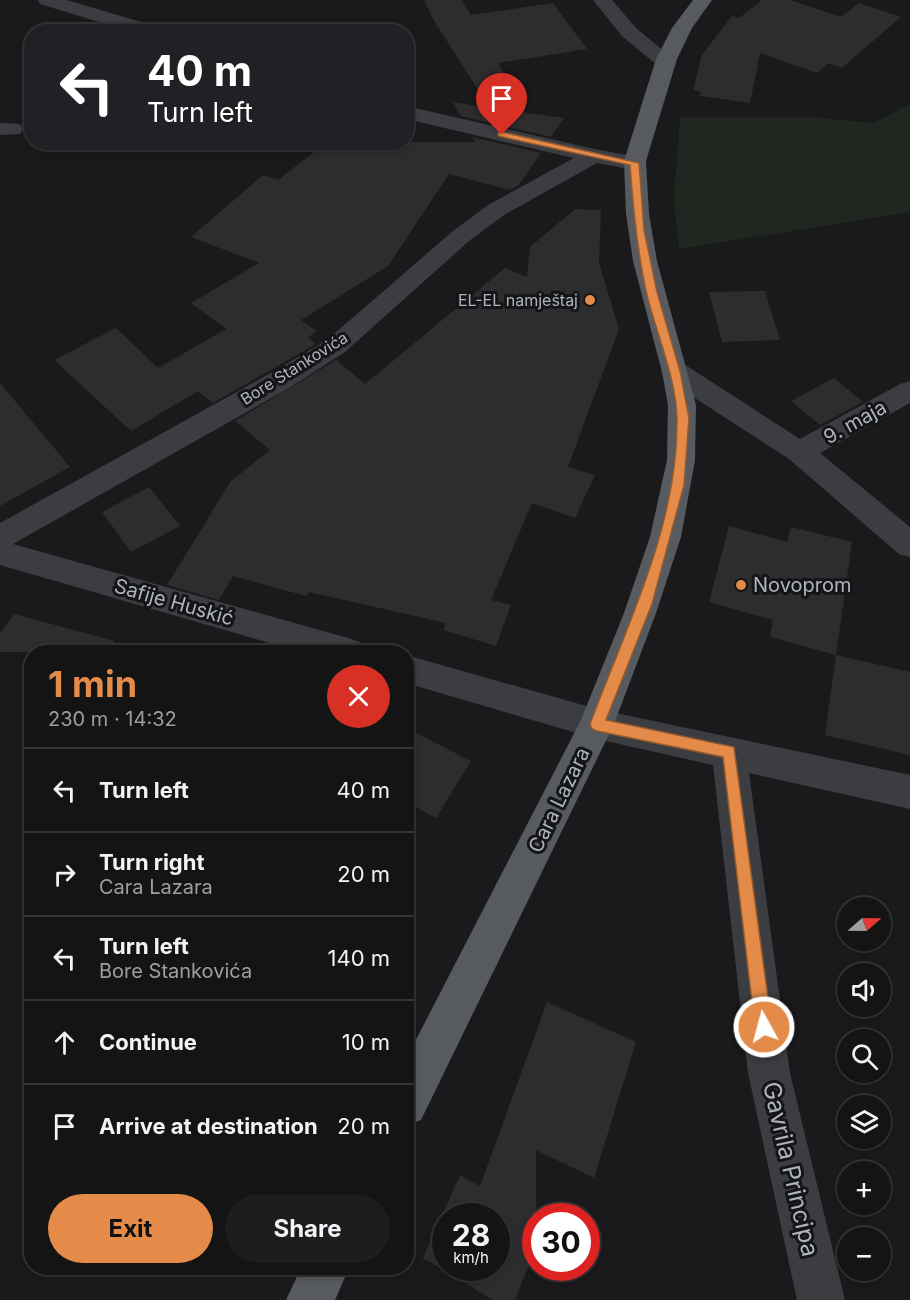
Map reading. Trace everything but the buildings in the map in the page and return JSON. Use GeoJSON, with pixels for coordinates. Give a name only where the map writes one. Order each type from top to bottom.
{"type":"FeatureCollection","features":[{"type":"Feature","properties":{"kind":"main road","name":"Cara Lazara"},"geometry":{"type":"LineString","coordinates":[[414,1089],[597,724],[646,604],[678,485],[683,418],[674,371],[652,292],[639,230],[634,163],[664,61],[688,16],[704,0]]}},
{"type":"Feature","properties":{"kind":"main road"},"geometry":{"type":"LineString","coordinates":[[310,1300],[322,1275]]}},
{"type":"Feature","properties":{"kind":"street"},"geometry":{"type":"LineString","coordinates":[[47,0],[127,24]]}},
{"type":"Feature","properties":{"kind":"street"},"geometry":{"type":"LineString","coordinates":[[602,0],[629,32],[664,61]]}},
{"type":"Feature","properties":{"kind":"street"},"geometry":{"type":"LineString","coordinates":[[414,114],[594,156],[634,163]]}},
{"type":"Feature","properties":{"kind":"street","name":"Bore Stankovića"},"geometry":{"type":"LineString","coordinates":[[0,537],[279,381],[336,346],[461,236],[495,210],[594,156]]}},
{"type":"Feature","properties":{"kind":"street"},"geometry":{"type":"LineString","coordinates":[[674,371],[799,453],[909,544]]}},
{"type":"Feature","properties":{"kind":"street","name":"9. maja"},"geometry":{"type":"LineString","coordinates":[[799,453],[910,391]]}},
{"type":"Feature","properties":{"kind":"street","name":"Safije Huskić"},"geometry":{"type":"LineString","coordinates":[[0,553],[323,645]]}},
{"type":"Feature","properties":{"kind":"street"},"geometry":{"type":"LineString","coordinates":[[414,671],[597,724],[910,792]]}},
{"type":"Feature","properties":{"kind":"street","name":"Gavrila Principa"},"geometry":{"type":"LineString","coordinates":[[729,752],[769,1073],[821,1300]]}},
{"type":"Feature","properties":{"kind":"shaded area"},"geometry":{"type":"Polygon","coordinates":[[[910,104],[910,212],[679,249],[674,199],[680,117],[811,117],[873,123],[910,104]]]}},
{"type":"Feature","properties":{"kind":"place","name":"EL-EL namještaj"},"geometry":{"type":"Point","coordinates":[590,300]}},
{"type":"Feature","properties":{"kind":"place","name":"Novoprom"},"geometry":{"type":"Point","coordinates":[741,585]}},
{"type":"Feature","properties":{"kind":"route"},"geometry":{"type":"LineString","coordinates":[[502,135],[634,163],[639,230],[652,292],[674,371],[683,418],[678,485],[646,604],[597,724],[729,752],[764,1027]]}}]}
